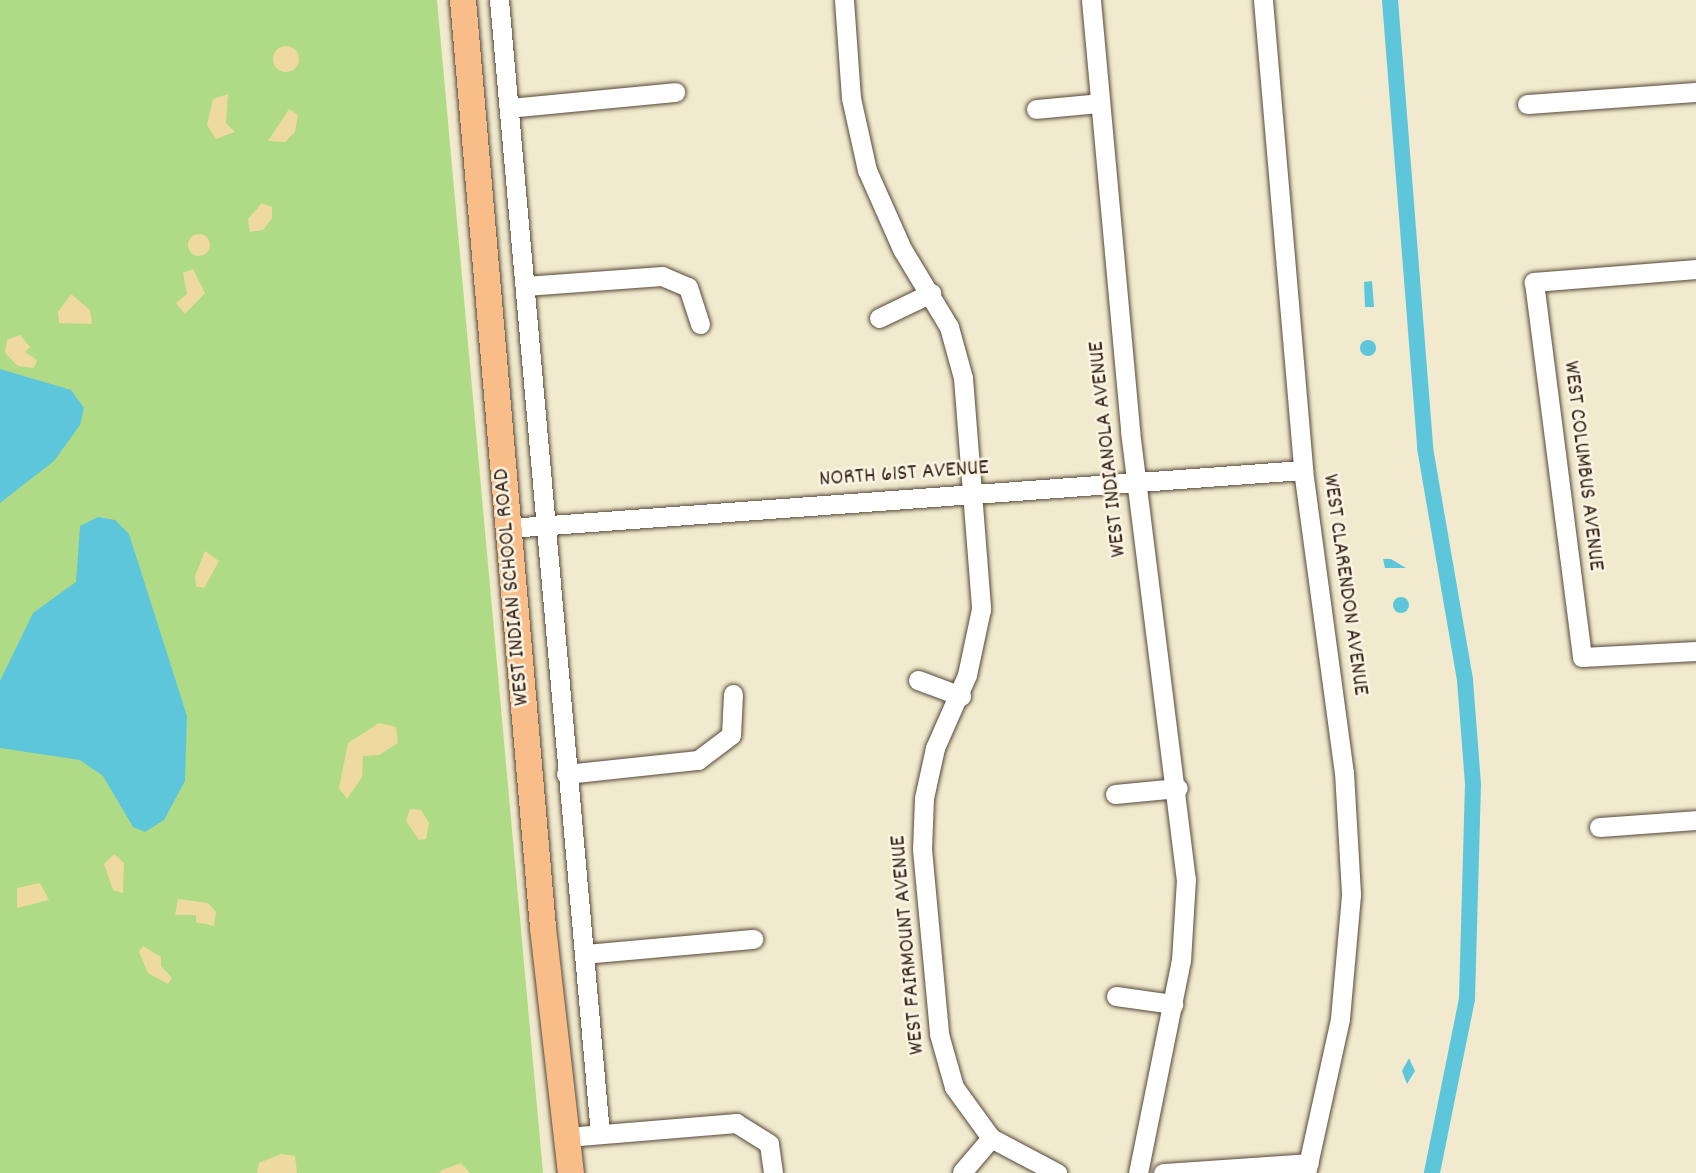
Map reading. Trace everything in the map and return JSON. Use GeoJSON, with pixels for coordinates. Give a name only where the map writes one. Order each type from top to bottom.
{"type":"FeatureCollection","features":[{"type":"Feature","properties":{"kind":"main road","name":"WEST INDIAN SCHOOL ROAD"},"geometry":{"type":"LineString","coordinates":[[463,0],[509,528],[571,1173]]}},
{"type":"Feature","properties":{"kind":"street","name":"WEST INDIAN SCHOOL ROAD"},"geometry":{"type":"LineString","coordinates":[[499,0],[600,1133]]}},
{"type":"Feature","properties":{"kind":"street","name":"WEST FAIRMOUNT AVENUE"},"geometry":{"type":"LineString","coordinates":[[844,0],[856,133],[879,203],[931,293],[963,378],[981,609],[961,696],[928,773],[922,849],[945,1064],[967,1109],[991,1138]]}},
{"type":"Feature","properties":{"kind":"street","name":"WEST INDIANOLA AVENUE"},"geometry":{"type":"LineString","coordinates":[[1091,0],[1136,483],[1178,788],[1185,918],[1173,1004],[1138,1173]]}},
{"type":"Feature","properties":{"kind":"street","name":"WEST CLARENDON AVENUE"},"geometry":{"type":"LineString","coordinates":[[1263,0],[1303,470],[1344,772],[1351,895],[1340,1019],[1308,1168]]}},
{"type":"Feature","properties":{"kind":"street"},"geometry":{"type":"LineString","coordinates":[[509,108],[675,92]]}},
{"type":"Feature","properties":{"kind":"street"},"geometry":{"type":"LineString","coordinates":[[1527,104],[1696,92]]}},
{"type":"Feature","properties":{"kind":"street"},"geometry":{"type":"LineString","coordinates":[[1035,109],[1100,103]]}},
{"type":"Feature","properties":{"kind":"street","name":"WEST COLUMBUS AVENUE"},"geometry":{"type":"LineString","coordinates":[[1696,269],[1534,282],[1581,657],[1696,651]]}},
{"type":"Feature","properties":{"kind":"street"},"geometry":{"type":"LineString","coordinates":[[525,286],[662,276],[688,287],[700,324]]}},
{"type":"Feature","properties":{"kind":"street"},"geometry":{"type":"LineString","coordinates":[[880,318],[931,293]]}},
{"type":"Feature","properties":{"kind":"street","name":"NORTH 61ST AVENUE"},"geometry":{"type":"LineString","coordinates":[[509,528],[1303,470]]}},
{"type":"Feature","properties":{"kind":"street"},"geometry":{"type":"LineString","coordinates":[[918,680],[961,696]]}},
{"type":"Feature","properties":{"kind":"street"},"geometry":{"type":"LineString","coordinates":[[566,774],[698,760],[731,735],[733,694]]}},
{"type":"Feature","properties":{"kind":"street"},"geometry":{"type":"LineString","coordinates":[[1115,794],[1178,788]]}},
{"type":"Feature","properties":{"kind":"street"},"geometry":{"type":"LineString","coordinates":[[1599,827],[1696,820]]}},
{"type":"Feature","properties":{"kind":"street"},"geometry":{"type":"LineString","coordinates":[[584,954],[753,939]]}},
{"type":"Feature","properties":{"kind":"street"},"geometry":{"type":"LineString","coordinates":[[1116,996],[1173,1004]]}},
{"type":"Feature","properties":{"kind":"street"},"geometry":{"type":"LineString","coordinates":[[567,1137],[736,1123],[769,1143],[774,1173]]}},
{"type":"Feature","properties":{"kind":"street"},"geometry":{"type":"LineString","coordinates":[[962,1172],[991,1138],[1057,1173]]}},
{"type":"Feature","properties":{"kind":"street"},"geometry":{"type":"LineString","coordinates":[[1163,1173],[1308,1168]]}},
{"type":"Feature","properties":{"kind":"green space"},"geometry":{"type":"Polygon","coordinates":[[[0,0],[437,0],[543,1173],[0,1173],[0,0]]]}},
{"type":"Feature","properties":{"kind":"sand"},"geometry":{"type":"Polygon","coordinates":[[[286,46],[295,50],[299,59],[295,68],[286,72],[277,68],[273,59],[277,50],[286,46]]]}},
{"type":"Feature","properties":{"kind":"sand"},"geometry":{"type":"Polygon","coordinates":[[[228,94],[226,123],[235,132],[216,139],[207,125],[213,99],[228,94]]]}},
{"type":"Feature","properties":{"kind":"sand"},"geometry":{"type":"Polygon","coordinates":[[[289,109],[298,115],[295,132],[285,142],[268,141],[289,109]]]}},
{"type":"Feature","properties":{"kind":"sand"},"geometry":{"type":"Polygon","coordinates":[[[262,203],[272,207],[272,218],[263,230],[250,232],[248,219],[262,203]]]}},
{"type":"Feature","properties":{"kind":"sand"},"geometry":{"type":"Polygon","coordinates":[[[199,234],[207,237],[210,245],[207,253],[199,256],[191,253],[188,245],[191,237],[199,234]]]}},
{"type":"Feature","properties":{"kind":"sand"},"geometry":{"type":"Polygon","coordinates":[[[193,269],[205,293],[185,314],[176,303],[187,294],[183,273],[193,269]]]}},
{"type":"Feature","properties":{"kind":"sand"},"geometry":{"type":"Polygon","coordinates":[[[71,294],[90,310],[92,324],[59,323],[58,312],[71,294]]]}},
{"type":"Feature","properties":{"kind":"sand"},"geometry":{"type":"Polygon","coordinates":[[[20,335],[30,347],[25,352],[37,360],[34,368],[18,366],[5,353],[7,340],[20,335]]]}},
{"type":"Feature","properties":{"kind":"sand"},"geometry":{"type":"Polygon","coordinates":[[[205,551],[219,561],[204,588],[196,586],[195,576],[205,551]]]}},
{"type":"Feature","properties":{"kind":"sand"},"geometry":{"type":"Polygon","coordinates":[[[379,723],[396,727],[398,743],[379,755],[363,756],[362,777],[347,799],[339,788],[348,743],[379,723]]]}},
{"type":"Feature","properties":{"kind":"sand"},"geometry":{"type":"Polygon","coordinates":[[[410,809],[421,810],[429,823],[426,839],[419,840],[406,821],[410,809]]]}},
{"type":"Feature","properties":{"kind":"sand"},"geometry":{"type":"Polygon","coordinates":[[[114,854],[124,863],[123,893],[113,890],[104,864],[114,854]]]}},
{"type":"Feature","properties":{"kind":"sand"},"geometry":{"type":"Polygon","coordinates":[[[40,883],[49,900],[17,908],[17,888],[40,883]]]}},
{"type":"Feature","properties":{"kind":"sand"},"geometry":{"type":"Polygon","coordinates":[[[178,899],[208,903],[216,912],[214,926],[196,922],[196,915],[175,915],[178,899]]]}},
{"type":"Feature","properties":{"kind":"sand"},"geometry":{"type":"Polygon","coordinates":[[[143,946],[161,957],[161,966],[172,978],[168,984],[148,973],[139,952],[143,946]]]}},
{"type":"Feature","properties":{"kind":"sand"},"geometry":{"type":"Polygon","coordinates":[[[281,1154],[295,1156],[297,1173],[257,1173],[259,1163],[281,1154]]]}},
{"type":"Feature","properties":{"kind":"sand"},"geometry":{"type":"Polygon","coordinates":[[[461,1163],[470,1173],[439,1173],[442,1170],[461,1163]]]}},
{"type":"Feature","properties":{"kind":"water"},"geometry":{"type":"Polygon","coordinates":[[[1372,281],[1374,307],[1365,307],[1364,282],[1372,281]]]}},
{"type":"Feature","properties":{"kind":"water"},"geometry":{"type":"Polygon","coordinates":[[[1365,340],[1371,340],[1376,348],[1374,354],[1365,356],[1360,351],[1360,345],[1365,340]]]}},
{"type":"Feature","properties":{"kind":"water"},"geometry":{"type":"Polygon","coordinates":[[[0,369],[71,390],[84,408],[80,425],[54,461],[0,503],[0,369]]]}},
{"type":"Feature","properties":{"kind":"water"},"geometry":{"type":"Polygon","coordinates":[[[98,517],[115,520],[129,534],[187,716],[185,781],[164,820],[145,832],[133,827],[103,776],[80,760],[0,748],[0,681],[33,613],[76,582],[80,526],[98,517]]]}},
{"type":"Feature","properties":{"kind":"water"},"geometry":{"type":"Polygon","coordinates":[[[1383,559],[1391,559],[1406,568],[1385,568],[1383,559]]]}},
{"type":"Feature","properties":{"kind":"water"},"geometry":{"type":"Polygon","coordinates":[[[1398,597],[1404,597],[1409,605],[1407,611],[1398,613],[1393,608],[1393,602],[1398,597]]]}},
{"type":"Feature","properties":{"kind":"water"},"geometry":{"type":"Polygon","coordinates":[[[1409,1058],[1415,1071],[1407,1084],[1402,1071],[1409,1058]]]}},
{"type":"Feature","properties":{"kind":"waterway"},"geometry":{"type":"LineString","coordinates":[[1390,0],[1425,448],[1465,680],[1473,784],[1467,999],[1432,1173]]}}]}
